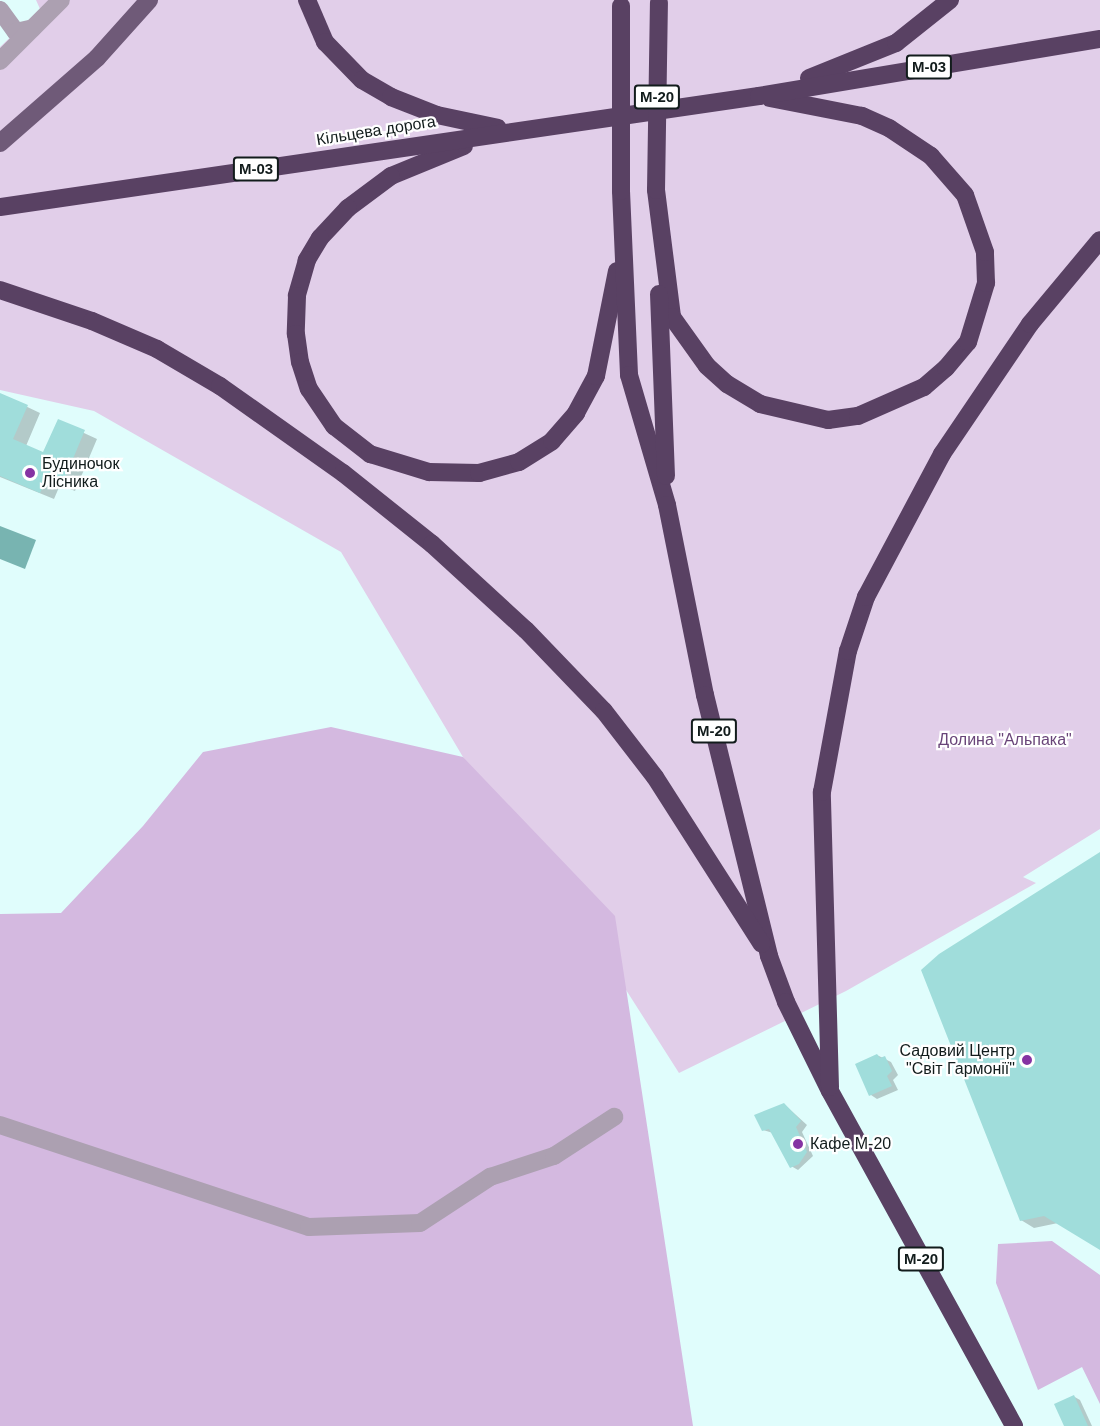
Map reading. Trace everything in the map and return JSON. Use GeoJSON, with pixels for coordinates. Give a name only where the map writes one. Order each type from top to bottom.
{"type":"FeatureCollection","features":[{"type":"Feature","properties":{"kind":"highway"},"geometry":{"type":"LineString","coordinates":[[307,0],[325,42],[362,80],[391,97],[437,115],[512,130]]}},
{"type":"Feature","properties":{"kind":"highway"},"geometry":{"type":"LineString","coordinates":[[759,96],[843,67],[896,43],[950,0]]}},
{"type":"Feature","properties":{"kind":"highway","name":"М-20"},"geometry":{"type":"LineString","coordinates":[[659,1],[656,190],[667,505]]}},
{"type":"Feature","properties":{"kind":"highway","name":"М-20"},"geometry":{"type":"LineString","coordinates":[[621,2],[621,251],[629,375],[667,505],[705,694],[769,956],[786,1002],[830,1091],[1014,1426]]}},
{"type":"Feature","properties":{"kind":"highway","name":"М-03"},"geometry":{"type":"LineString","coordinates":[[759,96],[1100,39]]}},
{"type":"Feature","properties":{"kind":"highway"},"geometry":{"type":"LineString","coordinates":[[656,190],[672,317],[707,366],[760,404],[828,420],[858,416],[924,387],[946,368],[968,342],[986,283],[985,252],[964,195],[932,156],[889,128],[862,116],[759,96]]}},
{"type":"Feature","properties":{"kind":"highway","name":"Кільцева дорога"},"geometry":{"type":"LineString","coordinates":[[0,207],[512,130],[759,96]]}},
{"type":"Feature","properties":{"kind":"highway"},"geometry":{"type":"LineString","coordinates":[[512,130],[433,157],[391,176],[348,208],[320,238],[307,260],[297,296],[296,334],[309,389],[334,426],[370,454],[429,472],[479,473],[519,462],[552,441],[576,413],[596,376],[621,251]]}},
{"type":"Feature","properties":{"kind":"highway"},"geometry":{"type":"LineString","coordinates":[[830,1091],[822,792],[848,651],[866,597],[942,454],[1030,324],[1100,240]]}},
{"type":"Feature","properties":{"kind":"highway"},"geometry":{"type":"LineString","coordinates":[[0,290],[92,321],[184,365],[343,473],[432,543],[526,630],[604,711],[655,777],[769,956]]}},
{"type":"Feature","properties":{"kind":"main road"},"geometry":{"type":"LineString","coordinates":[[0,143],[98,58],[149,0]]}},
{"type":"Feature","properties":{"kind":"lane"},"geometry":{"type":"LineString","coordinates":[[0,62],[61,0]]}},
{"type":"Feature","properties":{"kind":"lane"},"geometry":{"type":"LineString","coordinates":[[0,10],[16,32],[33,28]]}},
{"type":"Feature","properties":{"kind":"lane"},"geometry":{"type":"LineString","coordinates":[[0,1125],[309,1227],[420,1223],[490,1177],[554,1156],[614,1117]]}},
{"type":"Feature","properties":{"kind":"green space","name":"Долина \"Альпака\""},"geometry":{"type":"Polygon","coordinates":[[[36,0],[1100,0],[1100,829],[1023,877],[1036,883],[846,991],[679,1073],[577,913],[463,757],[341,552],[94,411],[0,390],[0,47],[40,9],[36,0]]]}},
{"type":"Feature","properties":{"kind":"shaded area"},"geometry":{"type":"Polygon","coordinates":[[[331,727],[463,757],[615,916],[693,1426],[0,1426],[0,914],[61,913],[143,826],[203,752],[331,727]]]}},
{"type":"Feature","properties":{"kind":"shaded area"},"geometry":{"type":"Polygon","coordinates":[[[1052,1241],[1100,1275],[1100,1404],[1082,1367],[1038,1390],[996,1283],[998,1244],[1052,1241]]]}},
{"type":"Feature","properties":{"kind":"water"},"geometry":{"type":"Polygon","coordinates":[[[0,526],[36,540],[25,569],[0,559],[0,526]]]}},
{"type":"Feature","properties":{"kind":"building"},"geometry":{"type":"Polygon","coordinates":[[[0,393],[28,405],[13,439],[43,452],[58,419],[85,430],[62,485],[47,479],[40,493],[0,476],[0,393]]]}},
{"type":"Feature","properties":{"kind":"building","name":"Садовий Центр \"Світ Гармонії\""},"geometry":{"type":"Polygon","coordinates":[[[1100,852],[1100,1250],[1044,1216],[1020,1221],[921,970],[939,954],[1100,852]]]}},
{"type":"Feature","properties":{"kind":"building"},"geometry":{"type":"Polygon","coordinates":[[[877,1054],[880,1058],[885,1056],[892,1071],[887,1076],[892,1086],[869,1096],[855,1064],[877,1054]]]}},
{"type":"Feature","properties":{"kind":"building"},"geometry":{"type":"Polygon","coordinates":[[[784,1103],[801,1121],[796,1127],[807,1152],[799,1164],[790,1168],[769,1129],[762,1131],[754,1115],[784,1103]]]}},
{"type":"Feature","properties":{"kind":"building"},"geometry":{"type":"Polygon","coordinates":[[[1074,1395],[1088,1426],[1064,1426],[1054,1404],[1074,1395]]]}},
{"type":"Feature","properties":{"kind":"place","name":"Будиночок Лісника"},"geometry":{"type":"Point","coordinates":[30,473]}},
{"type":"Feature","properties":{"kind":"place","name":"Садовий Центр \"Світ Гармонії\""},"geometry":{"type":"Point","coordinates":[1027,1060]}},
{"type":"Feature","properties":{"kind":"place","name":"Кафе М-20"},"geometry":{"type":"Point","coordinates":[798,1144]}}]}
